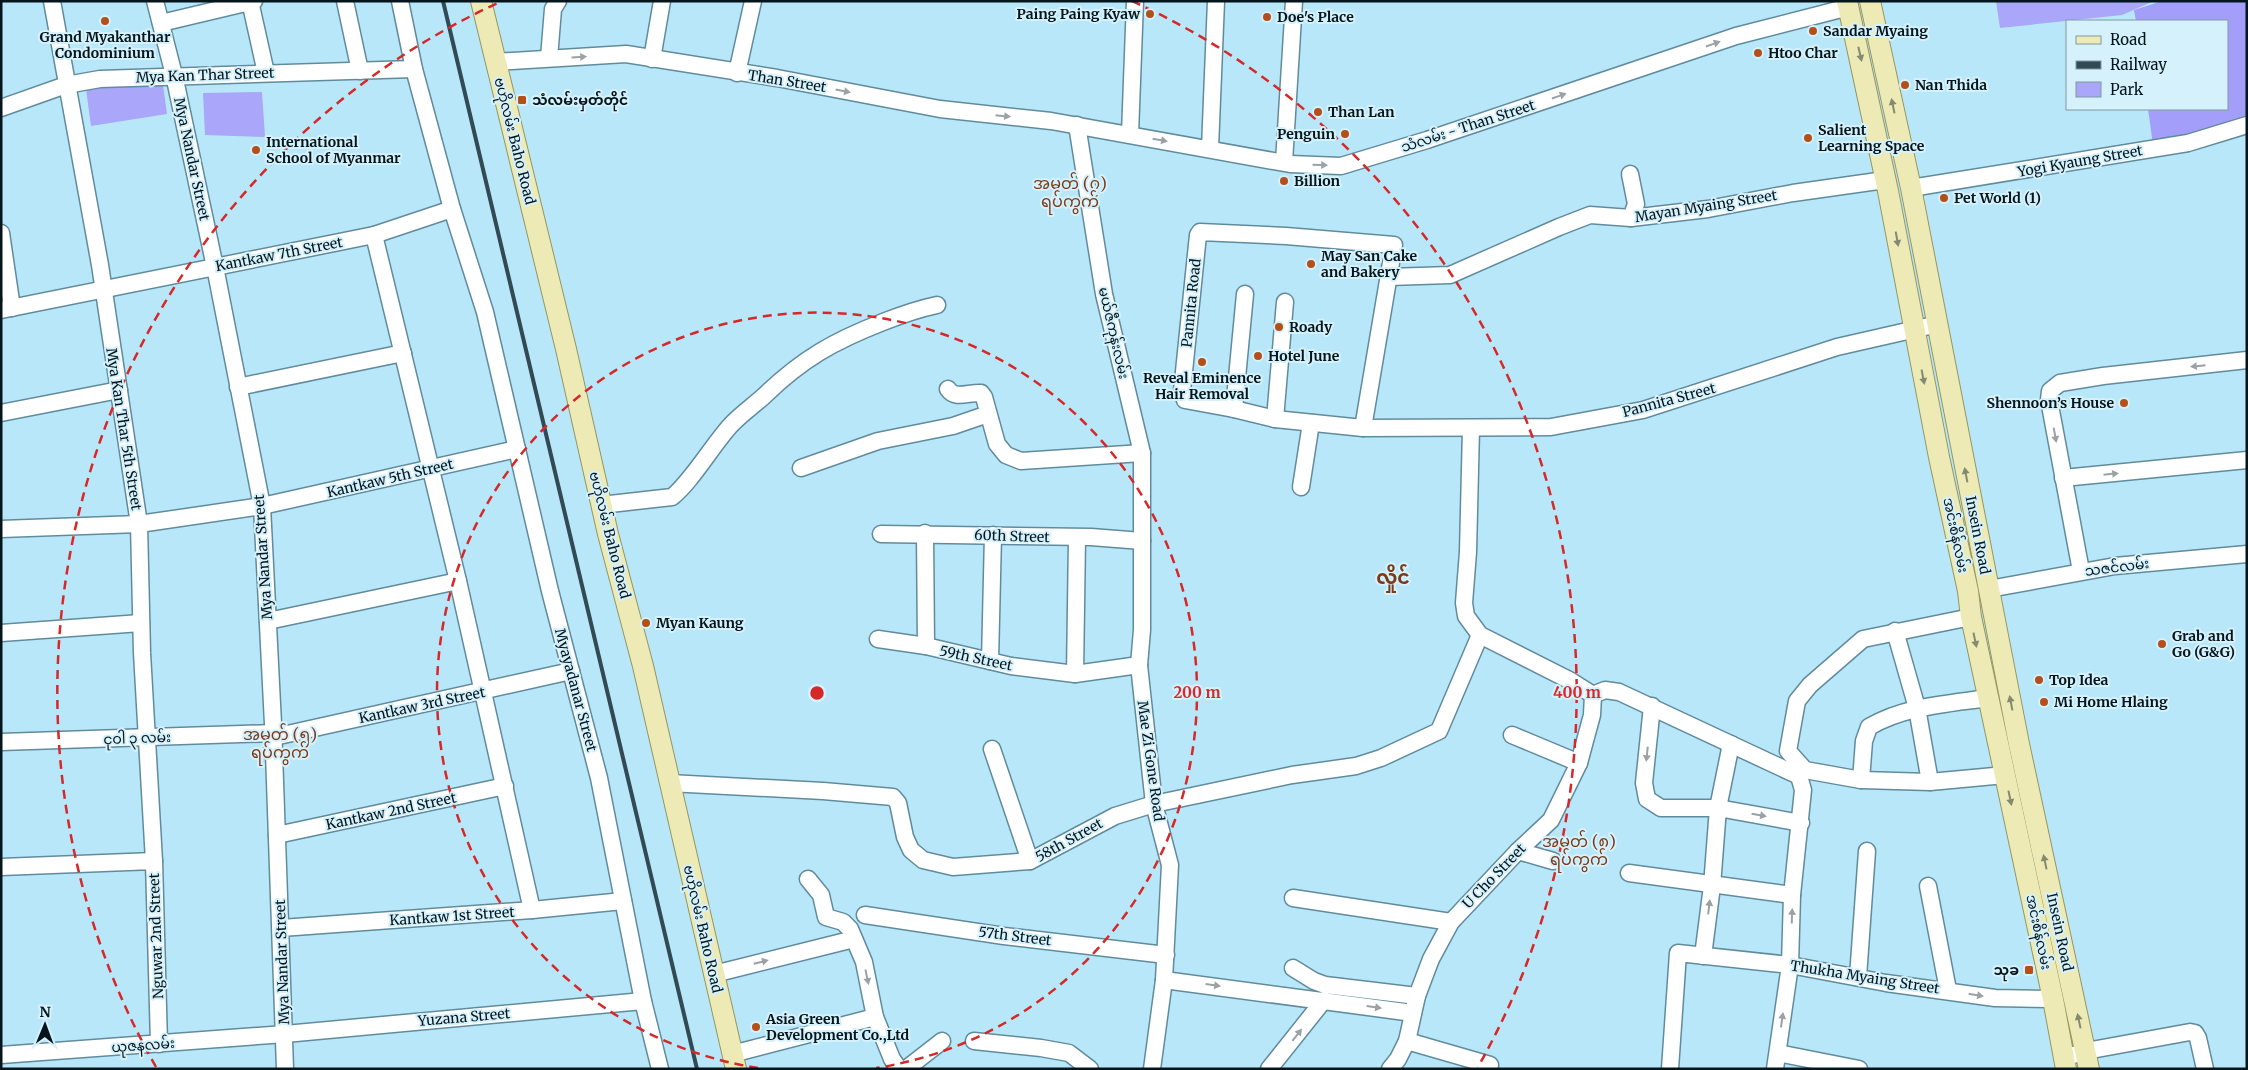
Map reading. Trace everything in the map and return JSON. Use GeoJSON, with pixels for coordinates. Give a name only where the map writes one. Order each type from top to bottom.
{"type":"FeatureCollection","features":[{"type":"Feature","properties":{"kind":"main road","name":"ဗဟိုလမ်း Baho Road"},"geometry":{"type":"LineString","coordinates":[[481,1],[566,349],[601,505],[643,666],[734,1061]]}},
{"type":"Feature","properties":{"kind":"main road"},"geometry":{"type":"LineString","coordinates":[[1849,8],[1872,6]]}},
{"type":"Feature","properties":{"kind":"main road","name":"Insein Road"},"geometry":{"type":"LineString","coordinates":[[1872,6],[1911,188],[2019,744],[2088,1060]]}},
{"type":"Feature","properties":{"kind":"main road","name":"အင်းစိန်လမ်း"},"geometry":{"type":"LineString","coordinates":[[1849,8],[1939,457],[1968,591],[1970,616],[2054,999],[2065,1063]]}},
{"type":"Feature","properties":{"kind":"main road"},"geometry":{"type":"LineString","coordinates":[[1886,186],[1911,188]]}},
{"type":"Feature","properties":{"kind":"main road"},"geometry":{"type":"LineString","coordinates":[[1939,457],[1962,453]]}},
{"type":"Feature","properties":{"kind":"main road"},"geometry":{"type":"LineString","coordinates":[[1968,591],[1989,589]]}},
{"type":"Feature","properties":{"kind":"street","name":"Mya Kan Thar 5th Street"},"geometry":{"type":"LineString","coordinates":[[52,1],[103,289],[139,524],[141,623],[154,861]]}},
{"type":"Feature","properties":{"kind":"street","name":"Mya Nandar Street"},"geometry":{"type":"LineString","coordinates":[[155,1],[174,75],[215,267],[262,506],[274,735],[285,1069]]}},
{"type":"Feature","properties":{"kind":"street"},"geometry":{"type":"LineString","coordinates":[[345,1],[360,70]]}},
{"type":"Feature","properties":{"kind":"street","name":"Myayadanar Street"},"geometry":{"type":"LineString","coordinates":[[400,1],[414,69],[452,209],[485,312],[571,671],[599,778],[643,1000],[660,1069]]}},
{"type":"Feature","properties":{"kind":"street"},"geometry":{"type":"LineString","coordinates":[[549,58],[553,9],[558,1]]}},
{"type":"Feature","properties":{"kind":"street"},"geometry":{"type":"LineString","coordinates":[[652,59],[662,1]]}},
{"type":"Feature","properties":{"kind":"street"},"geometry":{"type":"LineString","coordinates":[[737,73],[753,1]]}},
{"type":"Feature","properties":{"kind":"street"},"geometry":{"type":"LineString","coordinates":[[1130,134],[1135,1]]}},
{"type":"Feature","properties":{"kind":"street"},"geometry":{"type":"LineString","coordinates":[[1210,148],[1216,1]]}},
{"type":"Feature","properties":{"kind":"street"},"geometry":{"type":"LineString","coordinates":[[1284,162],[1294,1]]}},
{"type":"Feature","properties":{"kind":"street"},"geometry":{"type":"LineString","coordinates":[[161,23],[251,2],[266,73]]}},
{"type":"Feature","properties":{"kind":"street","name":"သံလမ်း - Than Street"},"geometry":{"type":"LineString","coordinates":[[1077,125],[1284,162],[1341,166],[1427,140],[1736,36],[1849,8]]}},
{"type":"Feature","properties":{"kind":"street","name":"Than Street"},"geometry":{"type":"LineString","coordinates":[[495,62],[626,54],[777,78],[940,109],[1077,125]]}},
{"type":"Feature","properties":{"kind":"street","name":"Mya Kan Thar Street"},"geometry":{"type":"LineString","coordinates":[[1,108],[66,85],[100,79],[174,75],[414,69]]}},
{"type":"Feature","properties":{"kind":"street","name":"Yogi Kyaung Street"},"geometry":{"type":"LineString","coordinates":[[1911,188],[2188,143],[2247,124]]}},
{"type":"Feature","properties":{"kind":"street","name":"မယ်ဇီကုန်းလမ်း"},"geometry":{"type":"LineString","coordinates":[[1077,125],[1104,294],[1142,454],[1142,541]]}},
{"type":"Feature","properties":{"kind":"street"},"geometry":{"type":"LineString","coordinates":[[1630,174],[1636,204],[1631,218]]}},
{"type":"Feature","properties":{"kind":"street","name":"Mayan Myaing Street"},"geometry":{"type":"LineString","coordinates":[[1389,277],[1450,274],[1590,215],[1631,218],[1708,209],[1793,193],[1886,186]]}},
{"type":"Feature","properties":{"kind":"street","name":"Kantkaw 7th Street"},"geometry":{"type":"LineString","coordinates":[[7,309],[374,235],[452,209]]}},
{"type":"Feature","properties":{"kind":"street","name":"Pannita Road"},"geometry":{"type":"LineString","coordinates":[[1234,409],[1185,400],[1182,396],[1198,235],[1200,232],[1392,244],[1394,248],[1389,277]]}},
{"type":"Feature","properties":{"kind":"street"},"geometry":{"type":"LineString","coordinates":[[1,233],[7,309]]}},
{"type":"Feature","properties":{"kind":"street"},"geometry":{"type":"LineString","coordinates":[[374,235],[506,786],[532,910]]}},
{"type":"Feature","properties":{"kind":"street"},"geometry":{"type":"LineString","coordinates":[[1363,428],[1389,277]]}},
{"type":"Feature","properties":{"kind":"street"},"geometry":{"type":"LineString","coordinates":[[1234,409],[1245,294]]}},
{"type":"Feature","properties":{"kind":"street"},"geometry":{"type":"LineString","coordinates":[[1275,419],[1285,302]]}},
{"type":"Feature","properties":{"kind":"street"},"geometry":{"type":"LineString","coordinates":[[601,505],[672,497],[680,491],[710,449],[732,424],[793,368],[822,349],[852,334],[916,309],[937,305]]}},
{"type":"Feature","properties":{"kind":"street","name":"Pannita Street"},"geometry":{"type":"LineString","coordinates":[[1234,409],[1275,419],[1363,428],[1551,427],[1644,410],[1837,347],[1938,324]]}},
{"type":"Feature","properties":{"kind":"street"},"geometry":{"type":"LineString","coordinates":[[238,387],[403,353]]}},
{"type":"Feature","properties":{"kind":"street"},"geometry":{"type":"LineString","coordinates":[[2081,571],[2049,400],[2050,391],[2060,383],[2103,376],[2247,360]]}},
{"type":"Feature","properties":{"kind":"street"},"geometry":{"type":"LineString","coordinates":[[948,389],[957,396],[981,393],[997,444],[1006,455],[1021,461],[1142,454]]}},
{"type":"Feature","properties":{"kind":"street"},"geometry":{"type":"LineString","coordinates":[[1,413],[119,390]]}},
{"type":"Feature","properties":{"kind":"street"},"geometry":{"type":"LineString","coordinates":[[801,468],[878,441],[953,426],[988,414]]}},
{"type":"Feature","properties":{"kind":"street"},"geometry":{"type":"LineString","coordinates":[[1302,487],[1312,423]]}},
{"type":"Feature","properties":{"kind":"street"},"geometry":{"type":"LineString","coordinates":[[1472,428],[1468,552],[1464,603],[1466,616],[1480,635],[1571,681],[1593,695],[1604,690],[1619,692],[1799,776],[1803,790],[1792,895],[1790,965],[1777,1061],[1859,1069]]}},
{"type":"Feature","properties":{"kind":"street","name":"Kantkaw 5th Street"},"geometry":{"type":"LineString","coordinates":[[1,529],[139,524],[262,506],[517,449]]}},
{"type":"Feature","properties":{"kind":"street"},"geometry":{"type":"LineString","coordinates":[[2063,478],[2247,460]]}},
{"type":"Feature","properties":{"kind":"street"},"geometry":{"type":"LineString","coordinates":[[924,533],[926,646]]}},
{"type":"Feature","properties":{"kind":"street","name":"60th Street"},"geometry":{"type":"LineString","coordinates":[[881,534],[924,533],[1142,541]]}},
{"type":"Feature","properties":{"kind":"street"},"geometry":{"type":"LineString","coordinates":[[990,661],[993,535]]}},
{"type":"Feature","properties":{"kind":"street"},"geometry":{"type":"LineString","coordinates":[[1075,674],[1077,538]]}},
{"type":"Feature","properties":{"kind":"street","name":"Mae Zi Gone Road"},"geometry":{"type":"LineString","coordinates":[[1142,541],[1142,630],[1139,665],[1154,804],[1170,865],[1164,980],[1152,1069]]}},
{"type":"Feature","properties":{"kind":"street","name":"သဇင်လမ်း"},"geometry":{"type":"LineString","coordinates":[[1989,589],[2081,571],[2141,563],[2247,554]]}},
{"type":"Feature","properties":{"kind":"street"},"geometry":{"type":"LineString","coordinates":[[268,621],[458,581]]}},
{"type":"Feature","properties":{"kind":"street"},"geometry":{"type":"LineString","coordinates":[[1970,616],[1863,639],[1810,685],[1797,701],[1788,751],[1805,770],[1861,780],[1930,782],[2005,775]]}},
{"type":"Feature","properties":{"kind":"street"},"geometry":{"type":"LineString","coordinates":[[1,633],[141,623]]}},
{"type":"Feature","properties":{"kind":"street"},"geometry":{"type":"LineString","coordinates":[[1895,631],[1918,708],[1930,782]]}},
{"type":"Feature","properties":{"kind":"street","name":"58th Street"},"geometry":{"type":"LineString","coordinates":[[670,783],[823,790],[893,797],[898,803],[908,844],[911,850],[924,860],[953,867],[1030,862],[1100,822],[1154,804],[1292,775],[1356,766],[1381,758],[1440,731],[1480,635]]}},
{"type":"Feature","properties":{"kind":"street","name":"59th Street"},"geometry":{"type":"LineString","coordinates":[[878,639],[926,646],[1011,666],[1075,674],[1139,665]]}},
{"type":"Feature","properties":{"kind":"street","name":"Kantkaw 3rd Street"},"geometry":{"type":"LineString","coordinates":[[274,735],[482,692],[571,671]]}},
{"type":"Feature","properties":{"kind":"street","name":"U Cho Street"},"geometry":{"type":"LineString","coordinates":[[1390,1069],[1407,1042],[1417,996],[1431,959],[1451,922],[1518,851],[1551,820],[1578,763],[1592,715],[1593,695]]}},
{"type":"Feature","properties":{"kind":"street"},"geometry":{"type":"LineString","coordinates":[[1861,780],[1864,741],[1869,727],[1882,720],[1918,708],[1988,698]]}},
{"type":"Feature","properties":{"kind":"street"},"geometry":{"type":"LineString","coordinates":[[1652,706],[1644,783],[1647,799],[1661,808],[1718,808],[1801,822]]}},
{"type":"Feature","properties":{"kind":"street","name":"ငုဝါ ၃ လမ်း"},"geometry":{"type":"LineString","coordinates":[[1,742],[274,735]]}},
{"type":"Feature","properties":{"kind":"street"},"geometry":{"type":"LineString","coordinates":[[1512,735],[1578,763]]}},
{"type":"Feature","properties":{"kind":"street"},"geometry":{"type":"LineString","coordinates":[[1703,956],[1712,886],[1718,808],[1731,744]]}},
{"type":"Feature","properties":{"kind":"street"},"geometry":{"type":"LineString","coordinates":[[992,749],[1030,862]]}},
{"type":"Feature","properties":{"kind":"street","name":"Kantkaw 2nd Street"},"geometry":{"type":"LineString","coordinates":[[278,836],[506,786]]}},
{"type":"Feature","properties":{"kind":"street"},"geometry":{"type":"LineString","coordinates":[[1518,851],[1553,861]]}},
{"type":"Feature","properties":{"kind":"street"},"geometry":{"type":"LineString","coordinates":[[1858,977],[1867,851]]}},
{"type":"Feature","properties":{"kind":"street","name":"Nguwar 2nd Street"},"geometry":{"type":"LineString","coordinates":[[1,867],[154,861],[159,1044]]}},
{"type":"Feature","properties":{"kind":"street"},"geometry":{"type":"LineString","coordinates":[[1629,873],[1712,886],[1792,895]]}},
{"type":"Feature","properties":{"kind":"street"},"geometry":{"type":"LineString","coordinates":[[808,879],[820,895],[826,917],[843,922],[850,929],[864,962],[875,1017],[892,1059],[899,1069]]}},
{"type":"Feature","properties":{"kind":"street"},"geometry":{"type":"LineString","coordinates":[[1928,886],[1948,990]]}},
{"type":"Feature","properties":{"kind":"street"},"geometry":{"type":"LineString","coordinates":[[1293,898],[1451,922]]}},
{"type":"Feature","properties":{"kind":"street","name":"Kantkaw 1st Street"},"geometry":{"type":"LineString","coordinates":[[281,928],[532,910],[624,901]]}},
{"type":"Feature","properties":{"kind":"street","name":"57th Street"},"geometry":{"type":"LineString","coordinates":[[865,915],[1004,936],[1166,954]]}},
{"type":"Feature","properties":{"kind":"street"},"geometry":{"type":"LineString","coordinates":[[714,974],[854,939]]}},
{"type":"Feature","properties":{"kind":"street","name":"Thukha Myaing Street"},"geometry":{"type":"LineString","coordinates":[[1670,1069],[1678,953],[1790,965],[1995,998],[2054,999]]}},
{"type":"Feature","properties":{"kind":"street"},"geometry":{"type":"LineString","coordinates":[[1293,968],[1325,985],[1417,996]]}},
{"type":"Feature","properties":{"kind":"street"},"geometry":{"type":"LineString","coordinates":[[1164,980],[1413,1013]]}},
{"type":"Feature","properties":{"kind":"street","name":"Yuzana Street"},"geometry":{"type":"LineString","coordinates":[[285,1034],[643,1000]]}},
{"type":"Feature","properties":{"kind":"street"},"geometry":{"type":"LineString","coordinates":[[1269,1069],[1324,1000]]}},
{"type":"Feature","properties":{"kind":"street"},"geometry":{"type":"LineString","coordinates":[[734,1061],[875,1017]]}},
{"type":"Feature","properties":{"kind":"street"},"geometry":{"type":"LineString","coordinates":[[2065,1063],[2088,1060],[2190,1032],[2195,1033],[2198,1038],[2205,1069]]}},
{"type":"Feature","properties":{"kind":"street","name":"ယုဇနလမ်း"},"geometry":{"type":"LineString","coordinates":[[1,1055],[285,1034]]}},
{"type":"Feature","properties":{"kind":"street"},"geometry":{"type":"LineString","coordinates":[[906,1069],[942,1041]]}},
{"type":"Feature","properties":{"kind":"street"},"geometry":{"type":"LineString","coordinates":[[974,1041],[1069,1053],[1090,1069]]}},
{"type":"Feature","properties":{"kind":"street"},"geometry":{"type":"LineString","coordinates":[[1407,1042],[1490,1065]]}},
{"type":"Feature","properties":{"kind":"green space"},"geometry":{"type":"Polygon","coordinates":[[[1996,1],[2154,1],[2122,15],[2000,28],[1996,1]]]}},
{"type":"Feature","properties":{"kind":"green space"},"geometry":{"type":"Polygon","coordinates":[[[162,78],[167,114],[91,126],[86,89],[162,78]]]}},
{"type":"Feature","properties":{"kind":"green space"},"geometry":{"type":"Polygon","coordinates":[[[262,92],[265,137],[205,135],[203,93],[262,92]]]}},
{"type":"Feature","properties":{"kind":"shaded area"},"geometry":{"type":"Polygon","coordinates":[[[2162,1],[2247,1],[2247,119],[2153,145],[2148,110],[2228,110],[2228,20],[2136,20],[2134,10],[2162,1]]]}},
{"type":"Feature","properties":{"kind":"railway"},"geometry":{"type":"LineString","coordinates":[[443,1],[697,1069]]}},
{"type":"Feature","properties":{"kind":"place","name":"Paing Paing Kyaw"},"geometry":{"type":"Point","coordinates":[1150,14]}},
{"type":"Feature","properties":{"kind":"place","name":"Doe's Place"},"geometry":{"type":"Point","coordinates":[1267,17]}},
{"type":"Feature","properties":{"kind":"place","name":"Grand Myakanthar Condominium"},"geometry":{"type":"Point","coordinates":[105,21]}},
{"type":"Feature","properties":{"kind":"place","name":"Sandar Myaing"},"geometry":{"type":"Point","coordinates":[1813,31]}},
{"type":"Feature","properties":{"kind":"place","name":"Htoo Char"},"geometry":{"type":"Point","coordinates":[1758,53]}},
{"type":"Feature","properties":{"kind":"place","name":"Nan Thida"},"geometry":{"type":"Point","coordinates":[1905,85]}},
{"type":"Feature","properties":{"kind":"place","name":"သံလမ်းမှတ်တိုင်"},"geometry":{"type":"Point","coordinates":[522,100]}},
{"type":"Feature","properties":{"kind":"place","name":"Than Lan"},"geometry":{"type":"Point","coordinates":[1318,112]}},
{"type":"Feature","properties":{"kind":"place","name":"Penguin"},"geometry":{"type":"Point","coordinates":[1345,134]}},
{"type":"Feature","properties":{"kind":"place","name":"Salient Learning Space"},"geometry":{"type":"Point","coordinates":[1808,138]}},
{"type":"Feature","properties":{"kind":"place","name":"International School of Myanmar"},"geometry":{"type":"Point","coordinates":[256,150]}},
{"type":"Feature","properties":{"kind":"place","name":"Billion"},"geometry":{"type":"Point","coordinates":[1284,181]}},
{"type":"Feature","properties":{"kind":"place","name":"Pet World (1)"},"geometry":{"type":"Point","coordinates":[1944,198]}},
{"type":"Feature","properties":{"kind":"place","name":"May San Cake and Bakery"},"geometry":{"type":"Point","coordinates":[1311,264]}},
{"type":"Feature","properties":{"kind":"place","name":"Roady"},"geometry":{"type":"Point","coordinates":[1279,327]}},
{"type":"Feature","properties":{"kind":"place","name":"Hotel June"},"geometry":{"type":"Point","coordinates":[1258,356]}},
{"type":"Feature","properties":{"kind":"place","name":"Reveal Eminence Hair Removal"},"geometry":{"type":"Point","coordinates":[1202,362]}},
{"type":"Feature","properties":{"kind":"place","name":"Shennoon’s House"},"geometry":{"type":"Point","coordinates":[2124,403]}},
{"type":"Feature","properties":{"kind":"place","name":"Myan Kaung"},"geometry":{"type":"Point","coordinates":[646,623]}},
{"type":"Feature","properties":{"kind":"place","name":"Grab and Go (G&G)"},"geometry":{"type":"Point","coordinates":[2162,644]}},
{"type":"Feature","properties":{"kind":"place","name":"Top Idea"},"geometry":{"type":"Point","coordinates":[2039,680]}},
{"type":"Feature","properties":{"kind":"place","name":"Mi Home Hlaing"},"geometry":{"type":"Point","coordinates":[2044,702]}},
{"type":"Feature","properties":{"kind":"place","name":"သုခ"},"geometry":{"type":"Point","coordinates":[2029,970]}},
{"type":"Feature","properties":{"kind":"place","name":"Asia Green Development Co.,Ltd"},"geometry":{"type":"Point","coordinates":[756,1027]}},
{"type":"Feature","properties":{"kind":"district","name":"အမှတ် (၇) ရပ်ကွက်"},"geometry":{"type":"Point","coordinates":[1070,192]}},
{"type":"Feature","properties":{"kind":"district","name":"လှိုင်"},"geometry":{"type":"Point","coordinates":[1393,577]}},
{"type":"Feature","properties":{"kind":"district","name":"အမှတ် (၅) ရပ်ကွက်"},"geometry":{"type":"Point","coordinates":[280,743]}},
{"type":"Feature","properties":{"kind":"district","name":"အမှတ် (၈) ရပ်ကွက်"},"geometry":{"type":"Point","coordinates":[1579,850]}}]}
